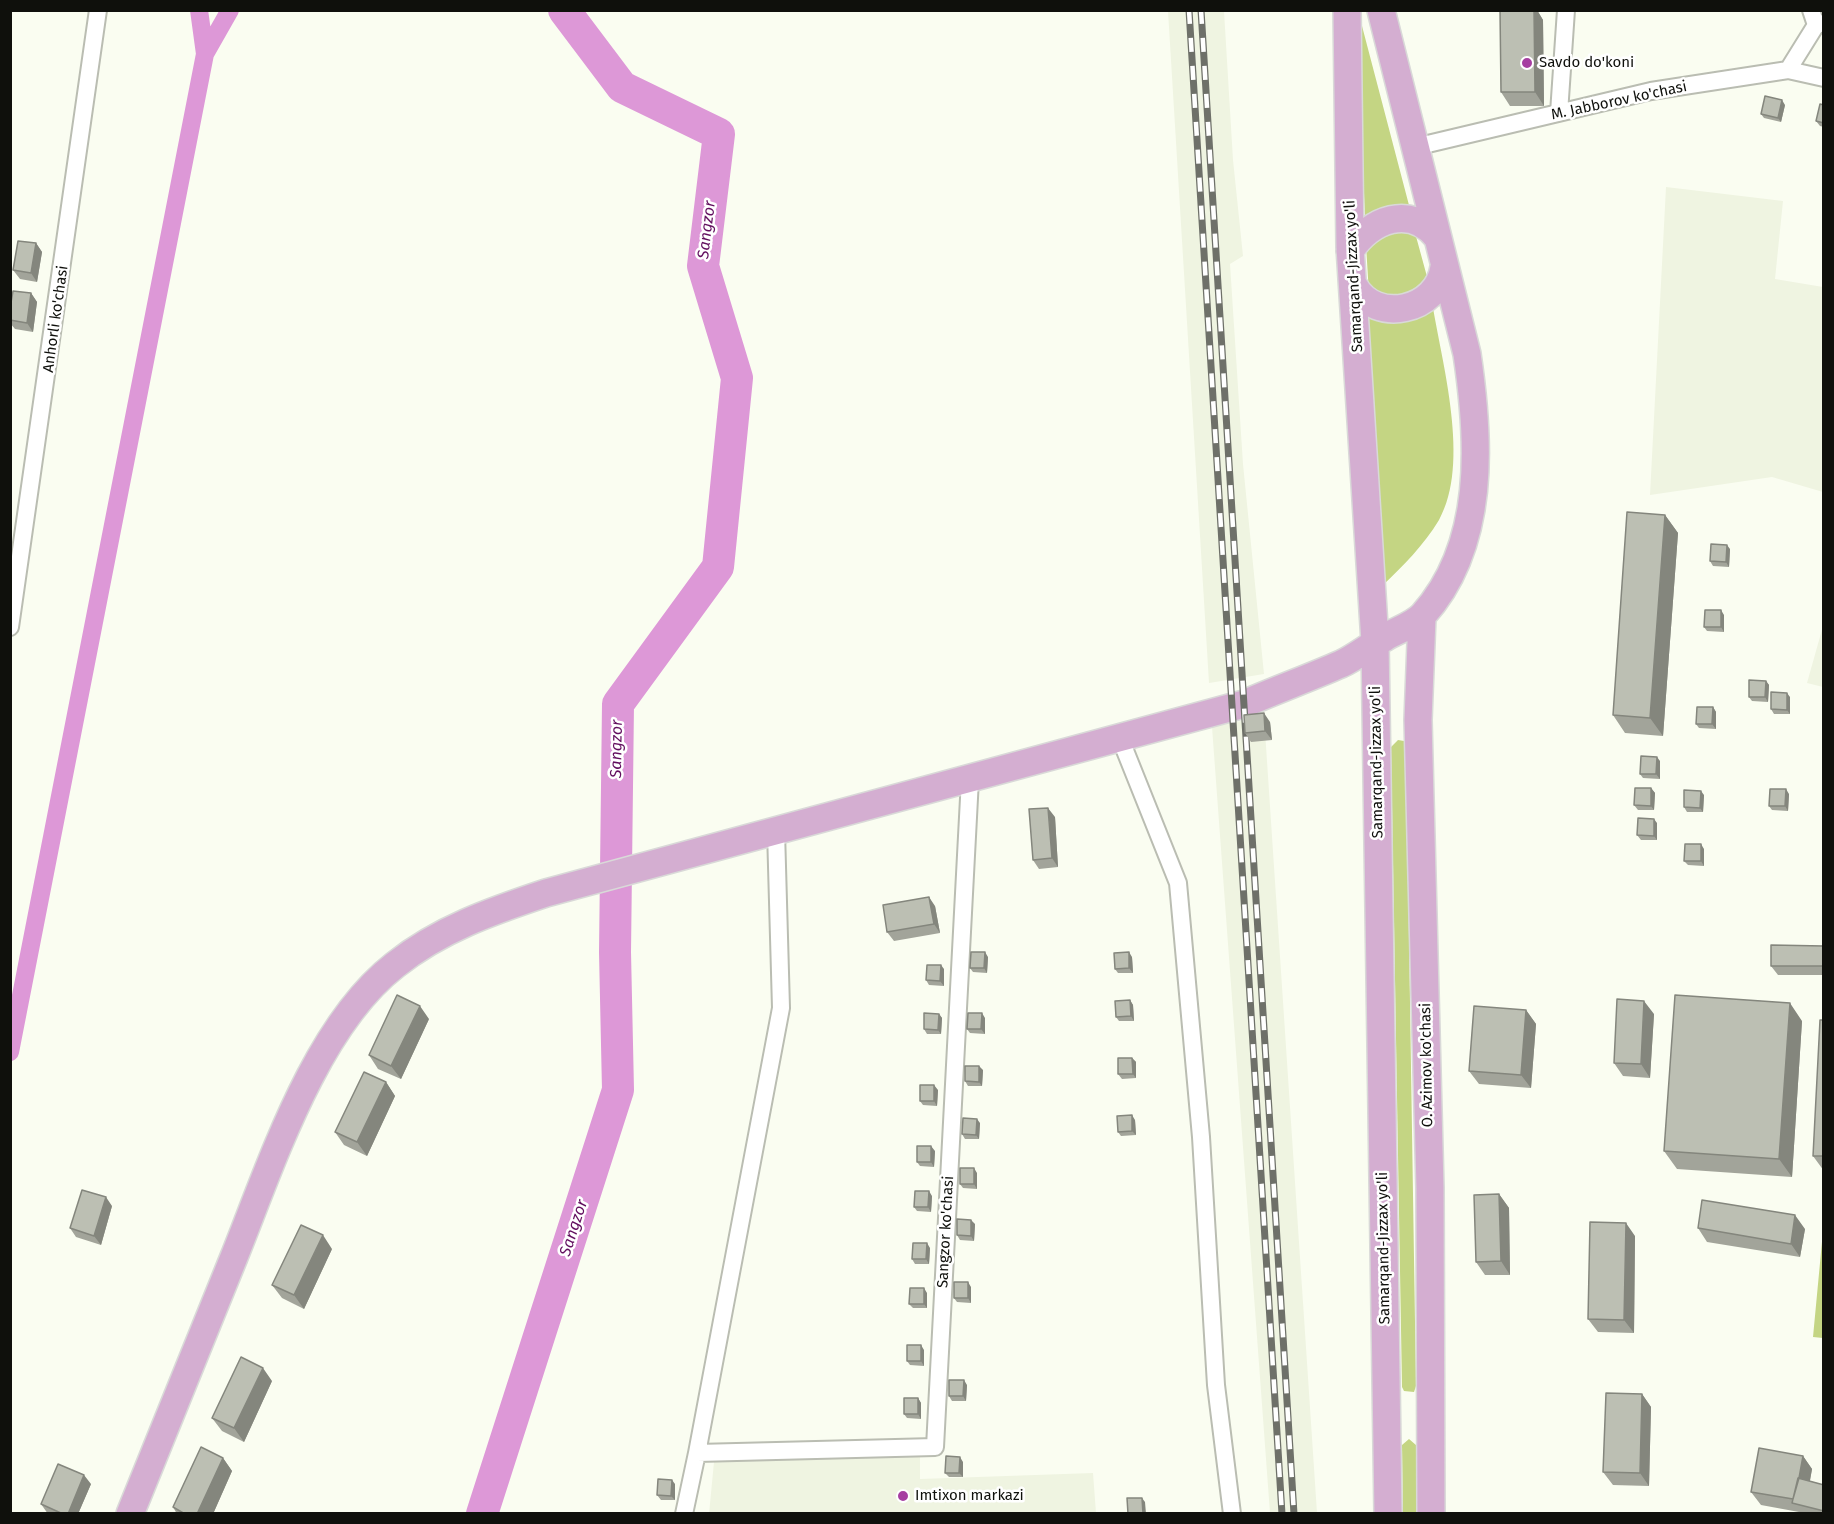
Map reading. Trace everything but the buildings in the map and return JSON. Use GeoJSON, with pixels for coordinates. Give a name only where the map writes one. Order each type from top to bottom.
{"type":"FeatureCollection","features":[{"type":"Feature","properties":{"kind":"main road","name":"Samarqand-Jizzax yo'li"},"geometry":{"type":"LineString","coordinates":[[1347,10],[1350,251],[1375,642],[1388,1514]]}},
{"type":"Feature","properties":{"kind":"main road"},"geometry":{"type":"LineString","coordinates":[[130,1514],[281,1142],[317,1065],[338,1030],[377,981],[415,951],[480,915],[546,893],[1244,704],[1343,663],[1375,642],[1422,617],[1447,578],[1457,556],[1473,501],[1476,471],[1474,412],[1468,364],[1381,10]]}},
{"type":"Feature","properties":{"kind":"main road"},"geometry":{"type":"LineString","coordinates":[[1350,251],[1374,225],[1396,220],[1425,223],[1437,237]]}},
{"type":"Feature","properties":{"kind":"main road"},"geometry":{"type":"LineString","coordinates":[[1354,286],[1361,298],[1370,304],[1384,308],[1414,305],[1436,291],[1442,281],[1444,267]]}},
{"type":"Feature","properties":{"kind":"main road","name":"O. Azimov ko'chasi"},"geometry":{"type":"LineString","coordinates":[[1422,617],[1418,720],[1430,1188],[1431,1514]]}},
{"type":"Feature","properties":{"kind":"main road"},"geometry":{"type":"LineString","coordinates":[[1386,1390],[1398,1406],[1409,1409],[1421,1404],[1430,1390]]}},
{"type":"Feature","properties":{"kind":"street","name":"Anhorli ko'chasi"},"geometry":{"type":"LineString","coordinates":[[10,627],[98,10]]}},
{"type":"Feature","properties":{"kind":"street"},"geometry":{"type":"LineString","coordinates":[[1559,113],[1566,10]]}},
{"type":"Feature","properties":{"kind":"street"},"geometry":{"type":"LineString","coordinates":[[1788,70],[1817,20]]}},
{"type":"Feature","properties":{"kind":"street","name":"M. Jabborov ko'chasi"},"geometry":{"type":"LineString","coordinates":[[1415,147],[1651,91],[1788,70],[1824,78]]}},
{"type":"Feature","properties":{"kind":"street"},"geometry":{"type":"LineString","coordinates":[[1120,738],[1178,883],[1201,1137],[1216,1385],[1232,1514]]}},
{"type":"Feature","properties":{"kind":"street","name":"Sangzor ko'chasi"},"geometry":{"type":"LineString","coordinates":[[697,1453],[935,1447],[970,778]]}},
{"type":"Feature","properties":{"kind":"street"},"geometry":{"type":"LineString","coordinates":[[684,1514],[781,1008],[776,831]]}},
{"type":"Feature","properties":{"kind":"shaded area"},"geometry":{"type":"Polygon","coordinates":[[[1168,11],[1224,11],[1233,160],[1243,256],[1230,264],[1243,464],[1264,674],[1209,683],[1168,11]]]}},
{"type":"Feature","properties":{"kind":"shaded area"},"geometry":{"type":"Polygon","coordinates":[[[1666,187],[1783,201],[1775,279],[1823,287],[1823,492],[1772,477],[1650,495],[1666,187]]]}},
{"type":"Feature","properties":{"kind":"shaded area"},"geometry":{"type":"Polygon","coordinates":[[[1823,626],[1824,687],[1807,683],[1823,626]]]}},
{"type":"Feature","properties":{"kind":"shaded area"},"geometry":{"type":"Polygon","coordinates":[[[1264,716],[1317,1513],[1270,1513],[1212,727],[1264,716]]]}},
{"type":"Feature","properties":{"kind":"shaded area","name":"Imtixon markazi"},"geometry":{"type":"Polygon","coordinates":[[[920,1453],[920,1479],[1093,1473],[1096,1513],[709,1514],[714,1462],[920,1453]]]}},
{"type":"Feature","properties":{"kind":"green space"},"geometry":{"type":"Polygon","coordinates":[[[1357,26],[1362,26],[1410,209],[1365,217],[1357,26]]]}},
{"type":"Feature","properties":{"kind":"green space"},"geometry":{"type":"Polygon","coordinates":[[[1414,229],[1429,284],[1407,293],[1369,294],[1366,245],[1379,233],[1414,229]]]}},
{"type":"Feature","properties":{"kind":"green space"},"geometry":{"type":"Polygon","coordinates":[[[1432,302],[1451,413],[1453,471],[1448,497],[1439,520],[1427,538],[1382,586],[1368,314],[1432,302]]]}},
{"type":"Feature","properties":{"kind":"green space"},"geometry":{"type":"Polygon","coordinates":[[[1398,740],[1404,741],[1406,747],[1416,1386],[1414,1392],[1404,1391],[1402,1387],[1391,747],[1398,740]]]}},
{"type":"Feature","properties":{"kind":"green space"},"geometry":{"type":"Polygon","coordinates":[[[1823,1231],[1824,1338],[1813,1337],[1823,1231]]]}},
{"type":"Feature","properties":{"kind":"green space"},"geometry":{"type":"Polygon","coordinates":[[[1409,1439],[1416,1445],[1417,1513],[1403,1513],[1402,1445],[1409,1439]]]}},
{"type":"Feature","properties":{"kind":"waterway"},"geometry":{"type":"LineString","coordinates":[[199,10],[205,54]]}},
{"type":"Feature","properties":{"kind":"waterway"},"geometry":{"type":"LineString","coordinates":[[10,1052],[205,54],[230,10]]}},
{"type":"Feature","properties":{"kind":"waterway","name":"Sangzor"},"geometry":{"type":"LineString","coordinates":[[482,1514],[618,1090],[615,952],[618,704],[718,567],[737,378],[703,266],[719,134],[622,87],[564,10]]}},
{"type":"Feature","properties":{"kind":"railway"},"geometry":{"type":"LineString","coordinates":[[1189,10],[1282,1514]]}},
{"type":"Feature","properties":{"kind":"railway"},"geometry":{"type":"LineString","coordinates":[[1201,10],[1294,1514]]}},
{"type":"Feature","properties":{"kind":"place","name":"Savdo do'koni"},"geometry":{"type":"Point","coordinates":[1527,63]}},
{"type":"Feature","properties":{"kind":"place","name":"Imtixon markazi"},"geometry":{"type":"Point","coordinates":[903,1496]}}]}
